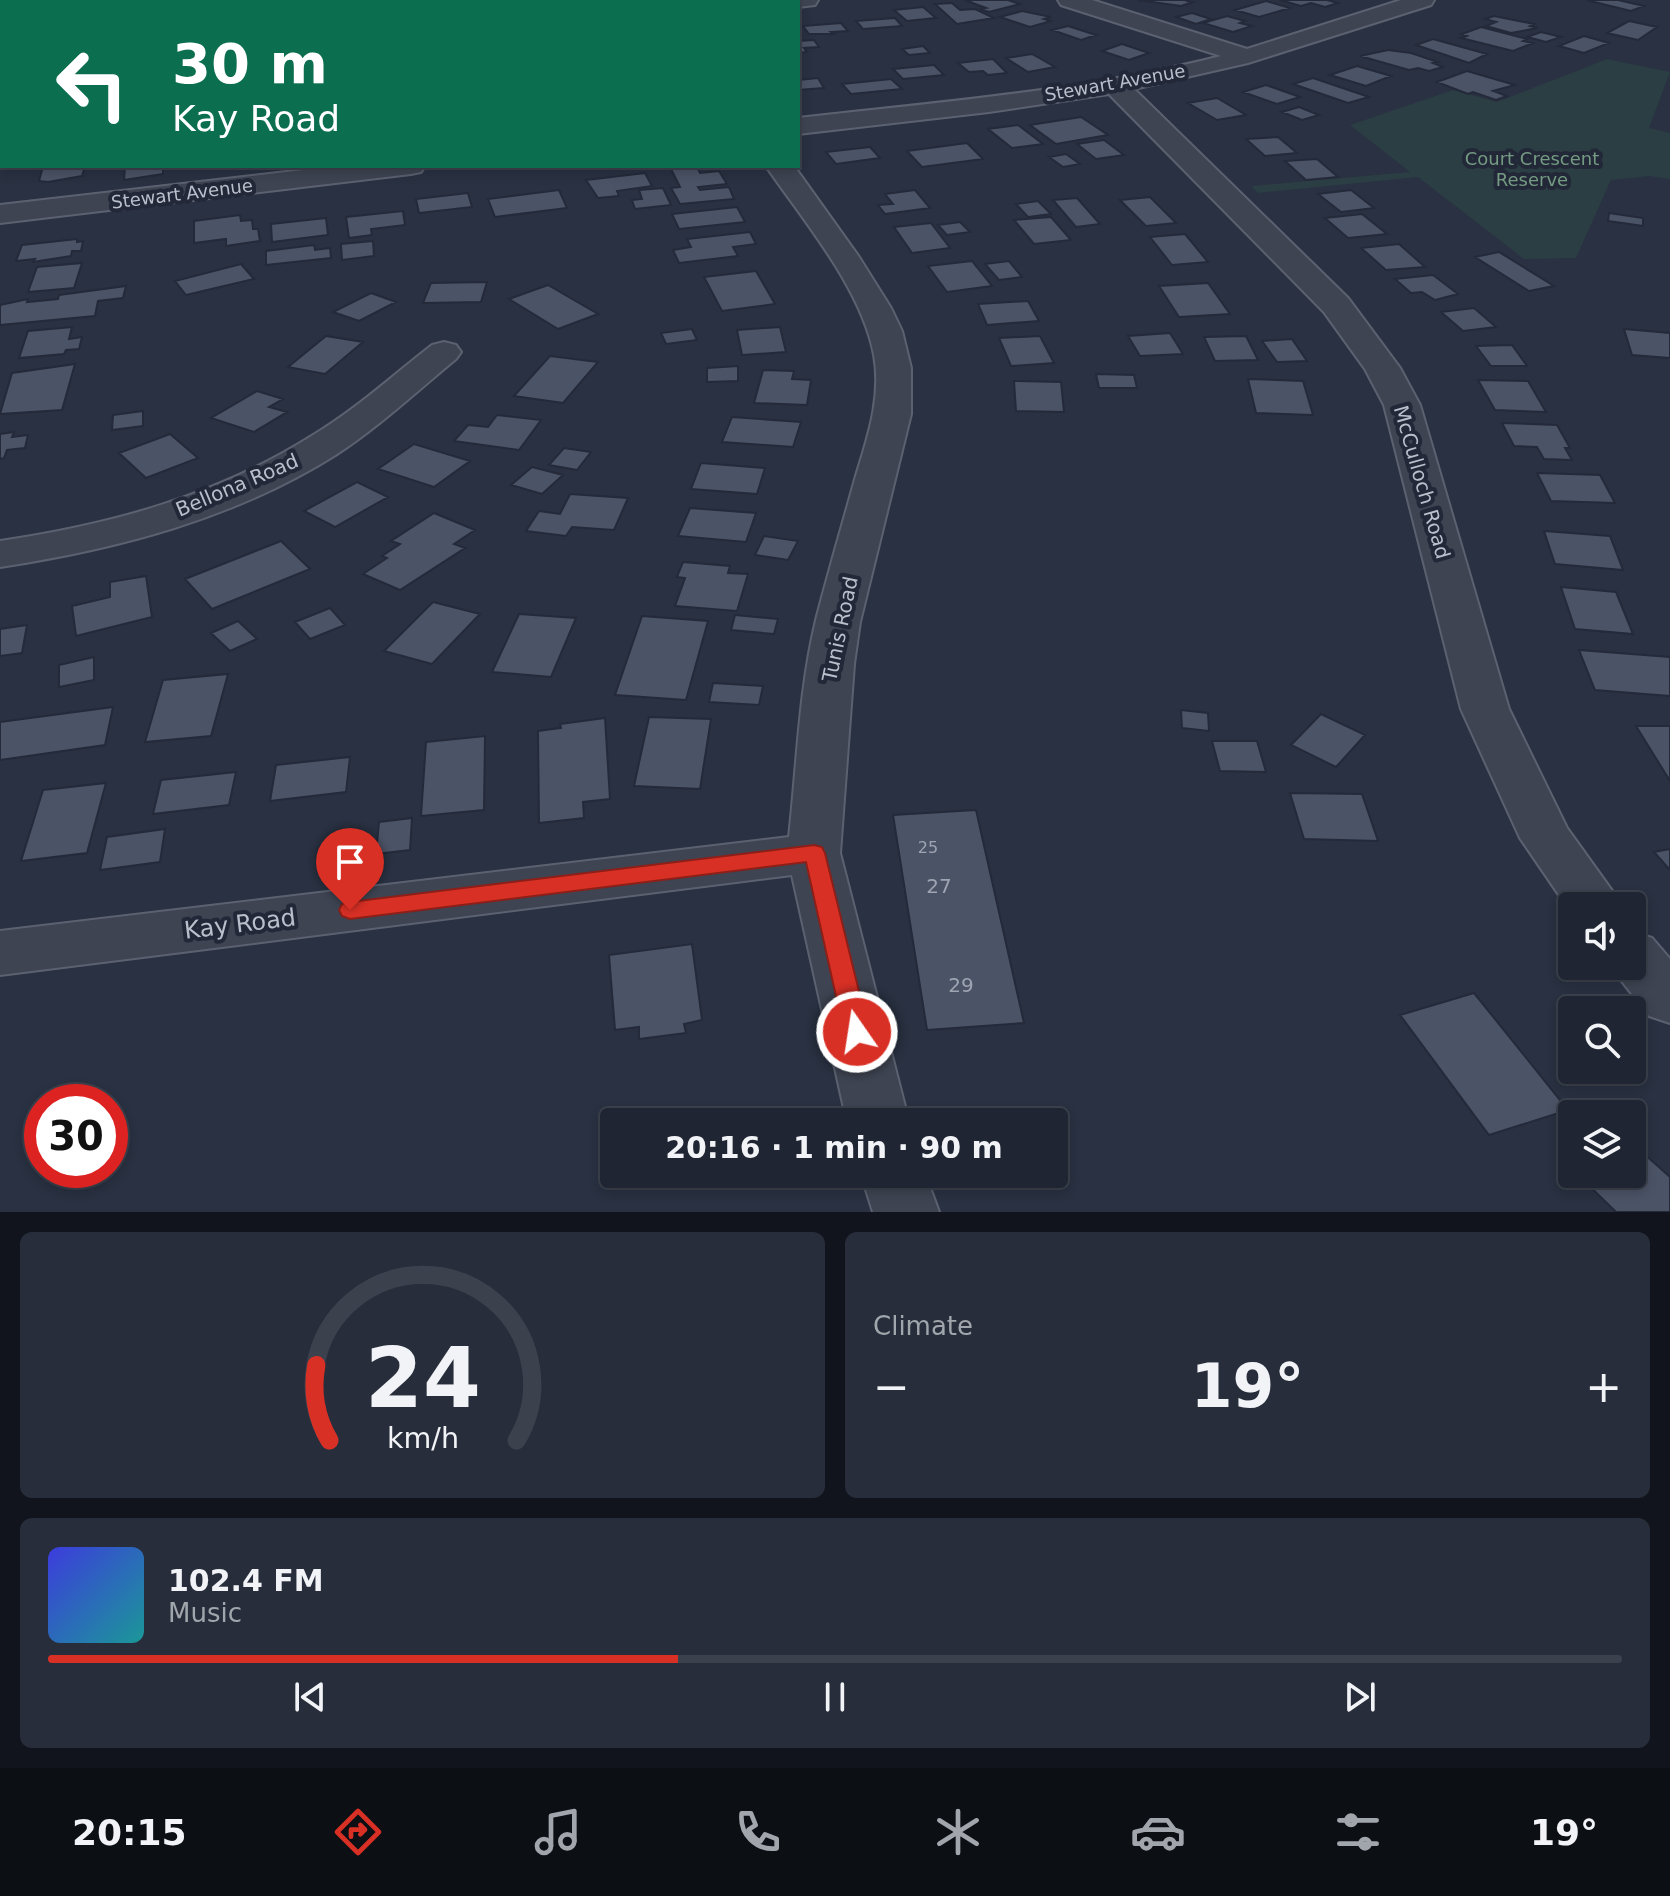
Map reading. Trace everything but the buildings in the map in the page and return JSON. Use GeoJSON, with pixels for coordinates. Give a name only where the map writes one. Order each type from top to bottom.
{"type":"FeatureCollection","features":[{"type":"Feature","properties":{"kind":"street"},"geometry":{"type":"LineString","coordinates":[[1069,0],[1247,56]]}},
{"type":"Feature","properties":{"kind":"street","name":"Stewart Avenue"},"geometry":{"type":"LineString","coordinates":[[800,126],[1115,85],[1247,56],[1423,0]]}},
{"type":"Feature","properties":{"kind":"street","name":"McCulloch Road"},"geometry":{"type":"LineString","coordinates":[[1115,85],[1317,284],[1358,334],[1394,387],[1402,405],[1485,709],[1546,838],[1586,892]]}},
{"type":"Feature","properties":{"kind":"street","name":"Stewart Avenue"},"geometry":{"type":"LineString","coordinates":[[0,214],[388,168]]}},
{"type":"Feature","properties":{"kind":"street","name":"Tunis Road"},"geometry":{"type":"LineString","coordinates":[[781,168],[869,301],[891,349],[895,379],[892,414],[838,622],[831,664],[814,853],[875,1108]]}},
{"type":"Feature","properties":{"kind":"street","name":"Bellona Road"},"geometry":{"type":"LineString","coordinates":[[0,554],[106,533],[180,511],[246,485],[333,439],[444,352]]}},
{"type":"Feature","properties":{"kind":"street","name":"Kay Road"},"geometry":{"type":"LineString","coordinates":[[0,953],[814,853]]}},
{"type":"Feature","properties":{"kind":"street"},"geometry":{"type":"LineString","coordinates":[[1646,971],[1670,1000]]}},
{"type":"Feature","properties":{"kind":"street"},"geometry":{"type":"LineString","coordinates":[[898,1188],[906,1212]]}},
{"type":"Feature","properties":{"kind":"green space","name":"Court Crescent Reserve"},"geometry":{"type":"Polygon","coordinates":[[[1607,59],[1670,72],[1649,128],[1670,133],[1670,179],[1650,176],[1611,180],[1576,258],[1524,259],[1418,177],[1258,193],[1251,186],[1410,172],[1350,125],[1453,90],[1497,102],[1607,59]]]}},
{"type":"Feature","properties":{"kind":"route"},"geometry":{"type":"LineString","coordinates":[[350,910],[814,853],[857,1032]]}}]}
